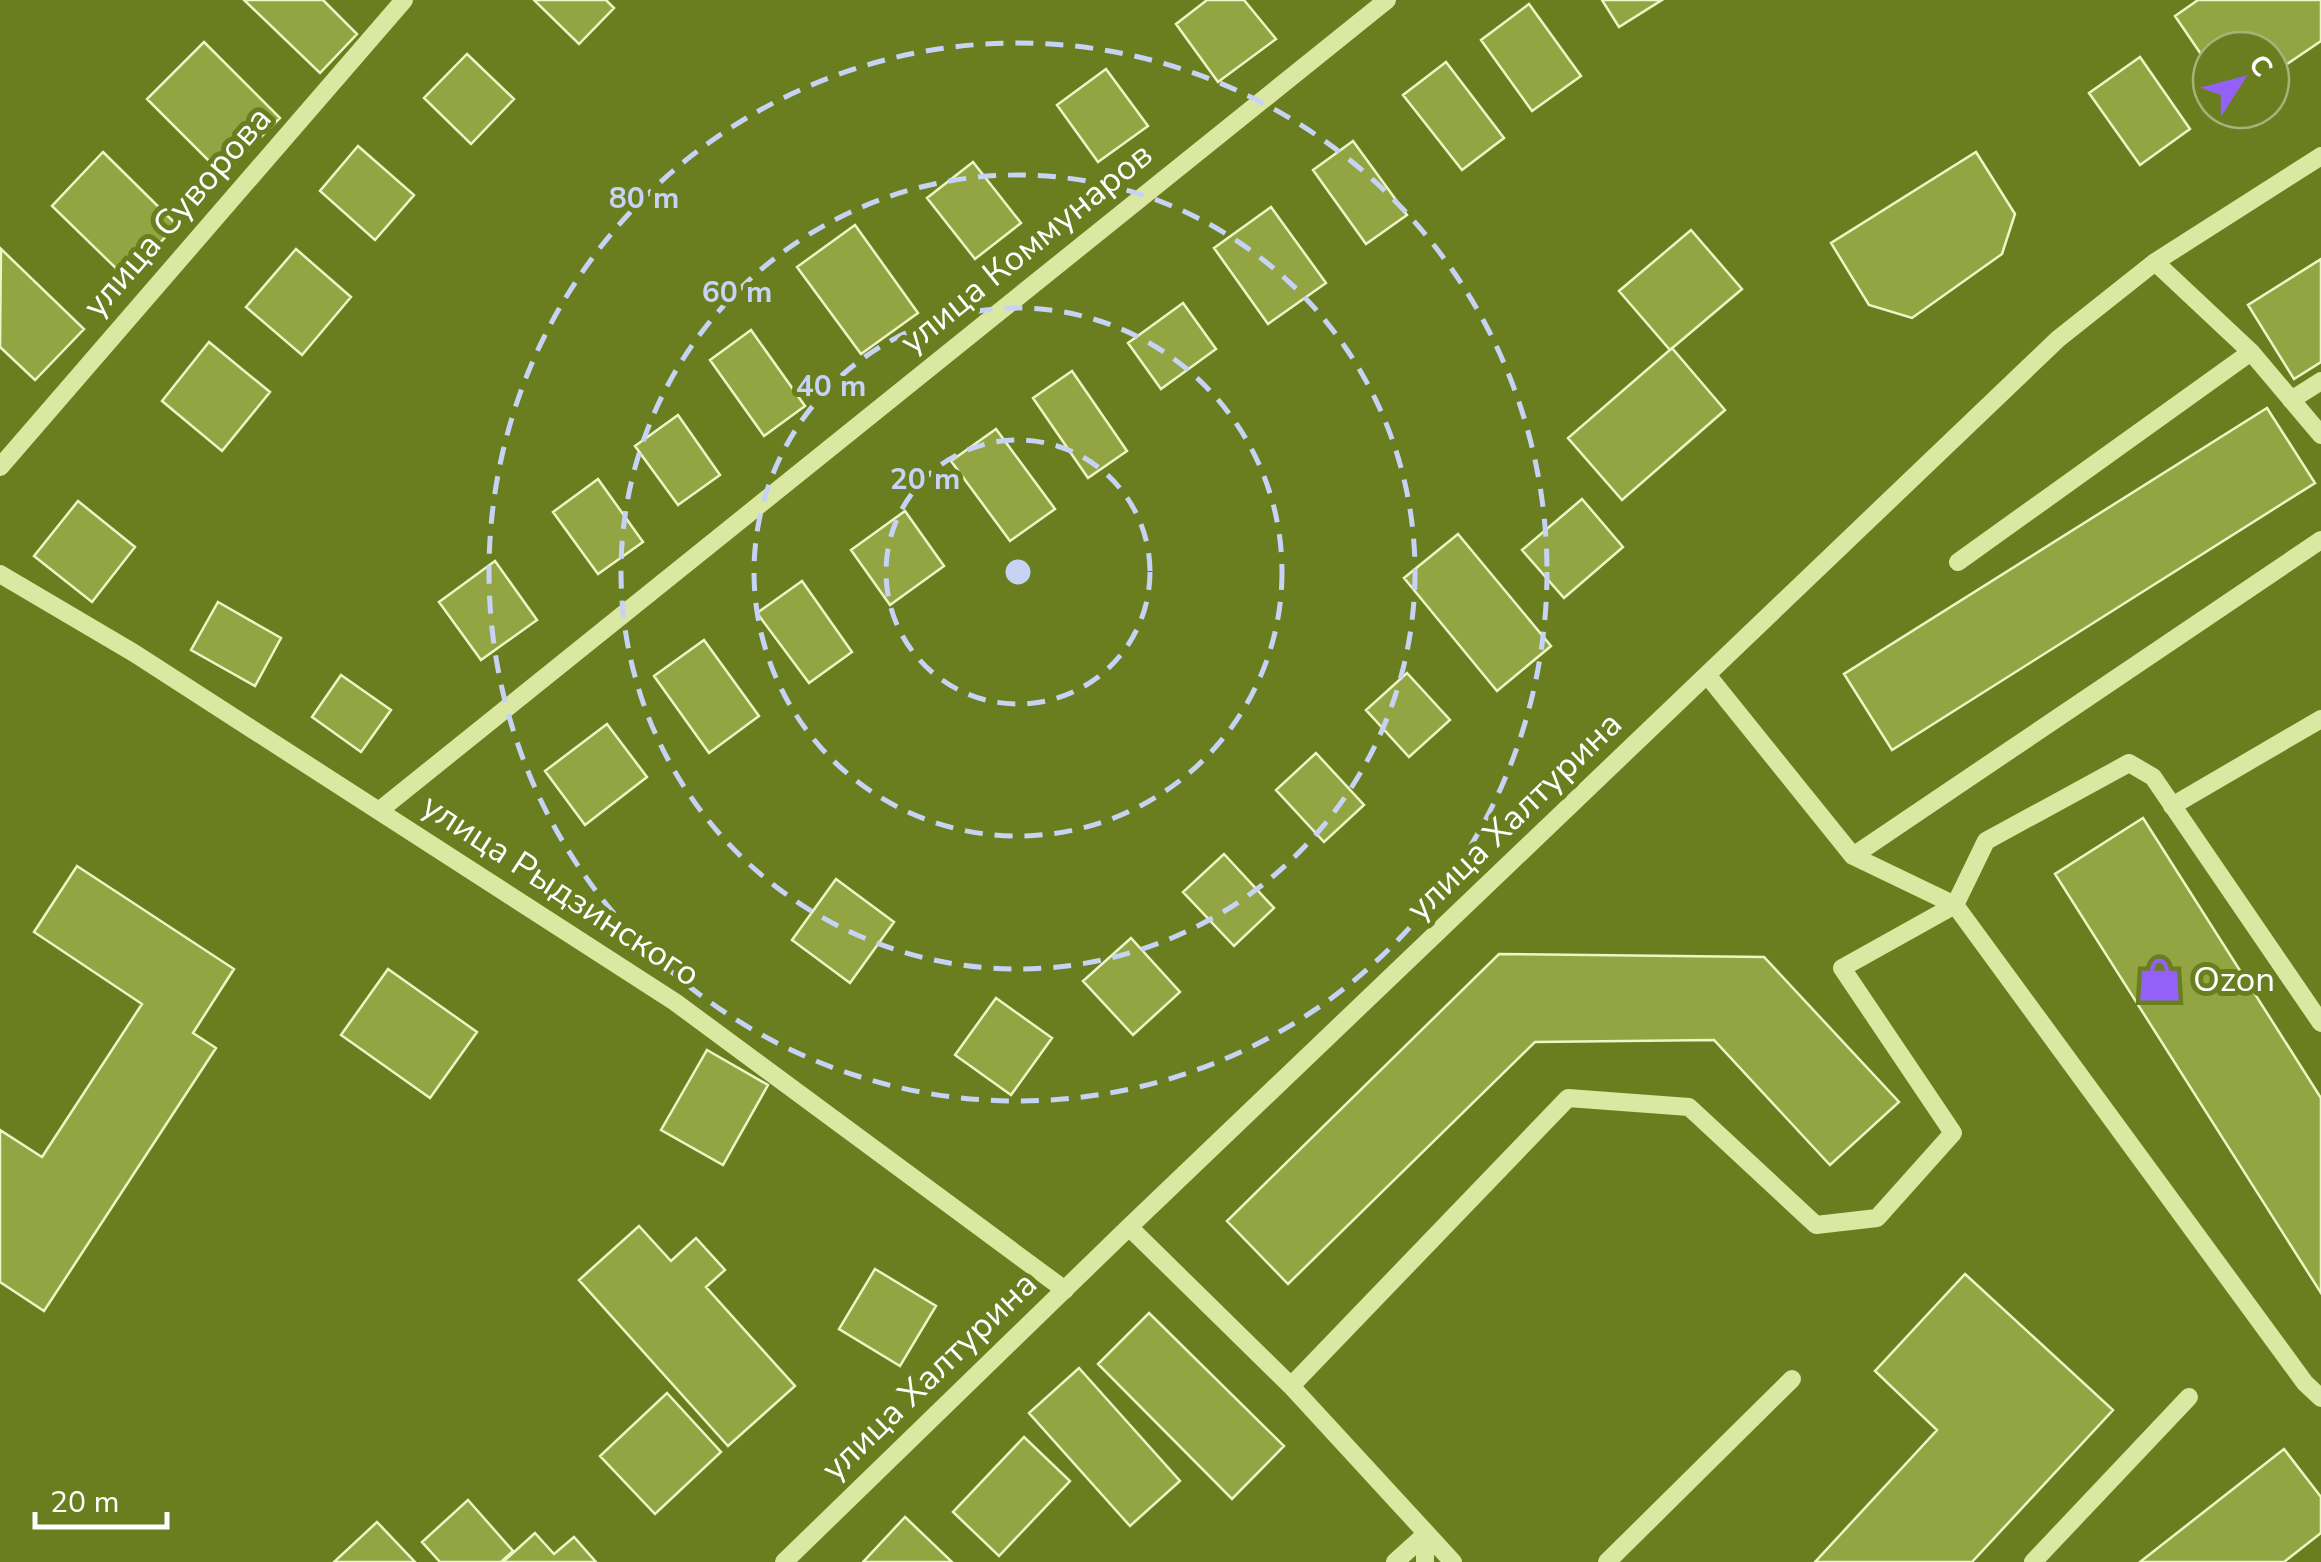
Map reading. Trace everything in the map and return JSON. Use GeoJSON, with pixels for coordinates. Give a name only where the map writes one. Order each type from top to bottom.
{"type":"FeatureCollection","features":[{"type":"Feature","properties":{"kind":"street","name":"улица Суворова"},"geometry":{"type":"LineString","coordinates":[[0,467],[404,0]]}},
{"type":"Feature","properties":{"kind":"street","name":"улица Коммунаров"},"geometry":{"type":"LineString","coordinates":[[380,810],[1386,0]]}},
{"type":"Feature","properties":{"kind":"street","name":"улица Халтурина"},"geometry":{"type":"LineString","coordinates":[[784,1562],[2058,339],[2155,262],[2321,156]]}},
{"type":"Feature","properties":{"kind":"street"},"geometry":{"type":"LineString","coordinates":[[2155,262],[2251,352],[2321,435]]}},
{"type":"Feature","properties":{"kind":"street"},"geometry":{"type":"LineString","coordinates":[[1958,562],[2251,352]]}},
{"type":"Feature","properties":{"kind":"street"},"geometry":{"type":"LineString","coordinates":[[2291,400],[2321,381]]}},
{"type":"Feature","properties":{"kind":"street"},"geometry":{"type":"LineString","coordinates":[[1853,856],[2321,540]]}},
{"type":"Feature","properties":{"kind":"street","name":"улица Рыдзинского"},"geometry":{"type":"LineString","coordinates":[[0,574],[134,653],[675,1002],[1065,1290]]}},
{"type":"Feature","properties":{"kind":"street"},"geometry":{"type":"LineString","coordinates":[[1708,676],[1853,856],[1955,905],[2305,1383],[2321,1398]]}},
{"type":"Feature","properties":{"kind":"street"},"geometry":{"type":"LineString","coordinates":[[2172,806],[2321,719]]}},
{"type":"Feature","properties":{"kind":"street"},"geometry":{"type":"LineString","coordinates":[[1291,1386],[1568,1098],[1689,1107],[1816,1226],[1877,1218],[1953,1133],[1842,968],[1955,905],[1986,841],[2128,763],[2153,777],[2321,1023]]}},
{"type":"Feature","properties":{"kind":"street"},"geometry":{"type":"LineString","coordinates":[[1129,1227],[1291,1386],[1424,1535],[1453,1562]]}},
{"type":"Feature","properties":{"kind":"street"},"geometry":{"type":"LineString","coordinates":[[1607,1562],[1792,1379]]}},
{"type":"Feature","properties":{"kind":"street"},"geometry":{"type":"LineString","coordinates":[[2033,1562],[2189,1398]]}},
{"type":"Feature","properties":{"kind":"street"},"geometry":{"type":"LineString","coordinates":[[1394,1562],[1424,1535]]}},
{"type":"Feature","properties":{"kind":"street"},"geometry":{"type":"LineString","coordinates":[[1424,1535],[1425,1562]]}},
{"type":"Feature","properties":{"kind":"building"},"geometry":{"type":"Polygon","coordinates":[[[244,0],[323,0],[357,34],[320,73],[244,0]]]}},
{"type":"Feature","properties":{"kind":"building"},"geometry":{"type":"Polygon","coordinates":[[[534,0],[606,0],[614,8],[579,44],[534,0]]]}},
{"type":"Feature","properties":{"kind":"building"},"geometry":{"type":"Polygon","coordinates":[[[1207,0],[1244,0],[1276,39],[1218,82],[1176,24],[1207,0]]]}},
{"type":"Feature","properties":{"kind":"building"},"geometry":{"type":"Polygon","coordinates":[[[1602,0],[1662,0],[1619,27],[1602,0]]]}},
{"type":"Feature","properties":{"kind":"building"},"geometry":{"type":"Polygon","coordinates":[[[2198,0],[2321,0],[2321,41],[2291,61],[2291,30],[2191,30],[2191,40],[2175,16],[2198,0]]]}},
{"type":"Feature","properties":{"kind":"building"},"geometry":{"type":"Polygon","coordinates":[[[1529,4],[1581,76],[1532,111],[1481,40],[1529,4]]]}},
{"type":"Feature","properties":{"kind":"building"},"geometry":{"type":"Polygon","coordinates":[[[204,42],[280,118],[223,175],[147,99],[204,42]]]}},
{"type":"Feature","properties":{"kind":"building"},"geometry":{"type":"Polygon","coordinates":[[[467,54],[514,99],[471,144],[424,98],[467,54]]]}},
{"type":"Feature","properties":{"kind":"building"},"geometry":{"type":"Polygon","coordinates":[[[2140,57],[2190,129],[2140,165],[2089,93],[2140,57]]]}},
{"type":"Feature","properties":{"kind":"building"},"geometry":{"type":"Polygon","coordinates":[[[1446,62],[1504,138],[1462,170],[1403,95],[1446,62]]]}},
{"type":"Feature","properties":{"kind":"building"},"geometry":{"type":"Polygon","coordinates":[[[1106,69],[1148,126],[1098,162],[1057,105],[1106,69]]]}},
{"type":"Feature","properties":{"kind":"building"},"geometry":{"type":"Polygon","coordinates":[[[1353,141],[1407,215],[1366,244],[1313,170],[1353,141]]]}},
{"type":"Feature","properties":{"kind":"building"},"geometry":{"type":"Polygon","coordinates":[[[358,146],[414,195],[375,240],[320,191],[358,146]]]}},
{"type":"Feature","properties":{"kind":"building"},"geometry":{"type":"Polygon","coordinates":[[[103,152],[177,225],[126,278],[52,206],[103,152]]]}},
{"type":"Feature","properties":{"kind":"building"},"geometry":{"type":"Polygon","coordinates":[[[1976,152],[2015,214],[2002,254],[1912,318],[1869,305],[1831,243],[1976,152]]]}},
{"type":"Feature","properties":{"kind":"building"},"geometry":{"type":"Polygon","coordinates":[[[973,162],[1021,223],[975,259],[927,198],[973,162]]]}},
{"type":"Feature","properties":{"kind":"building"},"geometry":{"type":"Polygon","coordinates":[[[1271,207],[1326,283],[1268,324],[1214,248],[1271,207]]]}},
{"type":"Feature","properties":{"kind":"building"},"geometry":{"type":"Polygon","coordinates":[[[855,225],[918,313],[861,354],[797,267],[855,225]]]}},
{"type":"Feature","properties":{"kind":"building"},"geometry":{"type":"Polygon","coordinates":[[[1691,230],[1742,289],[1670,350],[1619,291],[1691,230]]]}},
{"type":"Feature","properties":{"kind":"building"},"geometry":{"type":"Polygon","coordinates":[[[1,249],[84,329],[35,380],[0,347],[1,249]]]}},
{"type":"Feature","properties":{"kind":"building"},"geometry":{"type":"Polygon","coordinates":[[[296,249],[351,297],[302,355],[246,307],[296,249]]]}},
{"type":"Feature","properties":{"kind":"building"},"geometry":{"type":"Polygon","coordinates":[[[2321,259],[2321,362],[2294,379],[2248,305],[2321,259]]]}},
{"type":"Feature","properties":{"kind":"building"},"geometry":{"type":"Polygon","coordinates":[[[1183,303],[1216,349],[1161,389],[1128,343],[1183,303]]]}},
{"type":"Feature","properties":{"kind":"building"},"geometry":{"type":"Polygon","coordinates":[[[751,330],[805,406],[764,436],[710,360],[751,330]]]}},
{"type":"Feature","properties":{"kind":"building"},"geometry":{"type":"Polygon","coordinates":[[[209,342],[270,392],[222,451],[162,401],[209,342]]]}},
{"type":"Feature","properties":{"kind":"building"},"geometry":{"type":"Polygon","coordinates":[[[1672,348],[1725,410],[1622,500],[1568,438],[1672,348]]]}},
{"type":"Feature","properties":{"kind":"building"},"geometry":{"type":"Polygon","coordinates":[[[1072,371],[1127,451],[1088,478],[1033,398],[1072,371]]]}},
{"type":"Feature","properties":{"kind":"building"},"geometry":{"type":"Polygon","coordinates":[[[2267,408],[2315,483],[1892,750],[1844,674],[2267,408]]]}},
{"type":"Feature","properties":{"kind":"building"},"geometry":{"type":"Polygon","coordinates":[[[678,415],[720,475],[678,505],[635,446],[678,415]]]}},
{"type":"Feature","properties":{"kind":"building"},"geometry":{"type":"Polygon","coordinates":[[[996,429],[1055,509],[1010,541],[951,461],[996,429]]]}},
{"type":"Feature","properties":{"kind":"building"},"geometry":{"type":"Polygon","coordinates":[[[598,479],[643,542],[598,574],[553,512],[598,479]]]}},
{"type":"Feature","properties":{"kind":"building"},"geometry":{"type":"Polygon","coordinates":[[[1582,499],[1623,547],[1564,598],[1522,550],[1582,499]]]}},
{"type":"Feature","properties":{"kind":"building"},"geometry":{"type":"Polygon","coordinates":[[[78,501],[135,547],[92,602],[34,556],[78,501]]]}},
{"type":"Feature","properties":{"kind":"building"},"geometry":{"type":"Polygon","coordinates":[[[905,511],[944,566],[890,605],[851,550],[905,511]]]}},
{"type":"Feature","properties":{"kind":"building"},"geometry":{"type":"Polygon","coordinates":[[[1458,534],[1551,646],[1497,691],[1404,578],[1458,534]]]}},
{"type":"Feature","properties":{"kind":"building"},"geometry":{"type":"Polygon","coordinates":[[[495,561],[537,620],[481,660],[439,602],[495,561]]]}},
{"type":"Feature","properties":{"kind":"building"},"geometry":{"type":"Polygon","coordinates":[[[802,581],[852,652],[809,683],[757,613],[802,581]]]}},
{"type":"Feature","properties":{"kind":"building"},"geometry":{"type":"Polygon","coordinates":[[[218,602],[281,638],[255,686],[191,650],[218,602]]]}},
{"type":"Feature","properties":{"kind":"building"},"geometry":{"type":"Polygon","coordinates":[[[704,640],[759,716],[709,753],[654,676],[704,640]]]}},
{"type":"Feature","properties":{"kind":"building"},"geometry":{"type":"Polygon","coordinates":[[[1407,673],[1450,720],[1409,757],[1366,710],[1407,673]]]}},
{"type":"Feature","properties":{"kind":"building"},"geometry":{"type":"Polygon","coordinates":[[[341,675],[391,710],[361,752],[312,717],[341,675]]]}},
{"type":"Feature","properties":{"kind":"building"},"geometry":{"type":"Polygon","coordinates":[[[607,724],[647,777],[585,825],[545,771],[607,724]]]}},
{"type":"Feature","properties":{"kind":"building"},"geometry":{"type":"Polygon","coordinates":[[[1316,753],[1364,805],[1324,842],[1276,790],[1316,753]]]}},
{"type":"Feature","properties":{"kind":"building"},"geometry":{"type":"Polygon","coordinates":[[[2143,818],[2321,1098],[2321,1293],[2055,874],[2143,818]]]}},
{"type":"Feature","properties":{"kind":"building"},"geometry":{"type":"Polygon","coordinates":[[[1224,854],[1274,908],[1234,946],[1183,892],[1224,854]]]}},
{"type":"Feature","properties":{"kind":"building"},"geometry":{"type":"Polygon","coordinates":[[[77,866],[234,969],[193,1033],[216,1048],[44,1311],[0,1282],[0,1130],[42,1157],[142,1004],[34,932],[77,866]]]}},
{"type":"Feature","properties":{"kind":"building"},"geometry":{"type":"Polygon","coordinates":[[[836,879],[894,922],[850,983],[792,940],[836,879]]]}},
{"type":"Feature","properties":{"kind":"building"},"geometry":{"type":"Polygon","coordinates":[[[1131,938],[1180,992],[1133,1035],[1083,981],[1131,938]]]}},
{"type":"Feature","properties":{"kind":"building"},"geometry":{"type":"Polygon","coordinates":[[[1499,954],[1764,957],[1899,1102],[1830,1165],[1714,1040],[1535,1042],[1288,1284],[1227,1221],[1499,954]]]}},
{"type":"Feature","properties":{"kind":"building"},"geometry":{"type":"Polygon","coordinates":[[[388,969],[477,1032],[430,1098],[341,1035],[388,969]]]}},
{"type":"Feature","properties":{"kind":"building"},"geometry":{"type":"Polygon","coordinates":[[[996,998],[1052,1038],[1011,1095],[955,1055],[996,998]]]}},
{"type":"Feature","properties":{"kind":"building"},"geometry":{"type":"Polygon","coordinates":[[[707,1050],[768,1085],[723,1165],[661,1130],[707,1050]]]}},
{"type":"Feature","properties":{"kind":"building"},"geometry":{"type":"Polygon","coordinates":[[[639,1226],[671,1261],[696,1238],[725,1270],[706,1287],[795,1386],[728,1446],[579,1280],[639,1226]]]}},
{"type":"Feature","properties":{"kind":"building"},"geometry":{"type":"Polygon","coordinates":[[[875,1269],[936,1306],[900,1366],[839,1329],[875,1269]]]}},
{"type":"Feature","properties":{"kind":"building"},"geometry":{"type":"Polygon","coordinates":[[[1965,1274],[2113,1410],[1972,1562],[1815,1562],[1937,1430],[1875,1371],[1965,1274]]]}},
{"type":"Feature","properties":{"kind":"building"},"geometry":{"type":"Polygon","coordinates":[[[1149,1313],[1284,1446],[1232,1499],[1098,1364],[1149,1313]]]}},
{"type":"Feature","properties":{"kind":"building"},"geometry":{"type":"Polygon","coordinates":[[[1079,1368],[1180,1481],[1130,1526],[1029,1413],[1079,1368]]]}},
{"type":"Feature","properties":{"kind":"building"},"geometry":{"type":"Polygon","coordinates":[[[667,1393],[721,1452],[655,1514],[600,1456],[667,1393]]]}},
{"type":"Feature","properties":{"kind":"building"},"geometry":{"type":"Polygon","coordinates":[[[1024,1437],[1070,1481],[999,1556],[953,1512],[1024,1437]]]}},
{"type":"Feature","properties":{"kind":"building"},"geometry":{"type":"Polygon","coordinates":[[[2284,1449],[2321,1497],[2321,1533],[2284,1562],[2140,1562],[2284,1449]]]}},
{"type":"Feature","properties":{"kind":"building"},"geometry":{"type":"Polygon","coordinates":[[[468,1500],[513,1551],[501,1562],[440,1562],[422,1542],[468,1500]]]}},
{"type":"Feature","properties":{"kind":"building"},"geometry":{"type":"Polygon","coordinates":[[[905,1517],[952,1562],[863,1562],[905,1517]]]}},
{"type":"Feature","properties":{"kind":"building"},"geometry":{"type":"Polygon","coordinates":[[[377,1522],[415,1562],[334,1562],[377,1522]]]}},
{"type":"Feature","properties":{"kind":"building"},"geometry":{"type":"Polygon","coordinates":[[[535,1533],[554,1554],[574,1537],[596,1562],[503,1562],[535,1533]]]}},
{"type":"Feature","properties":{"kind":"place","name":"Ozon"},"geometry":{"type":"Point","coordinates":[2160,979]}}]}
